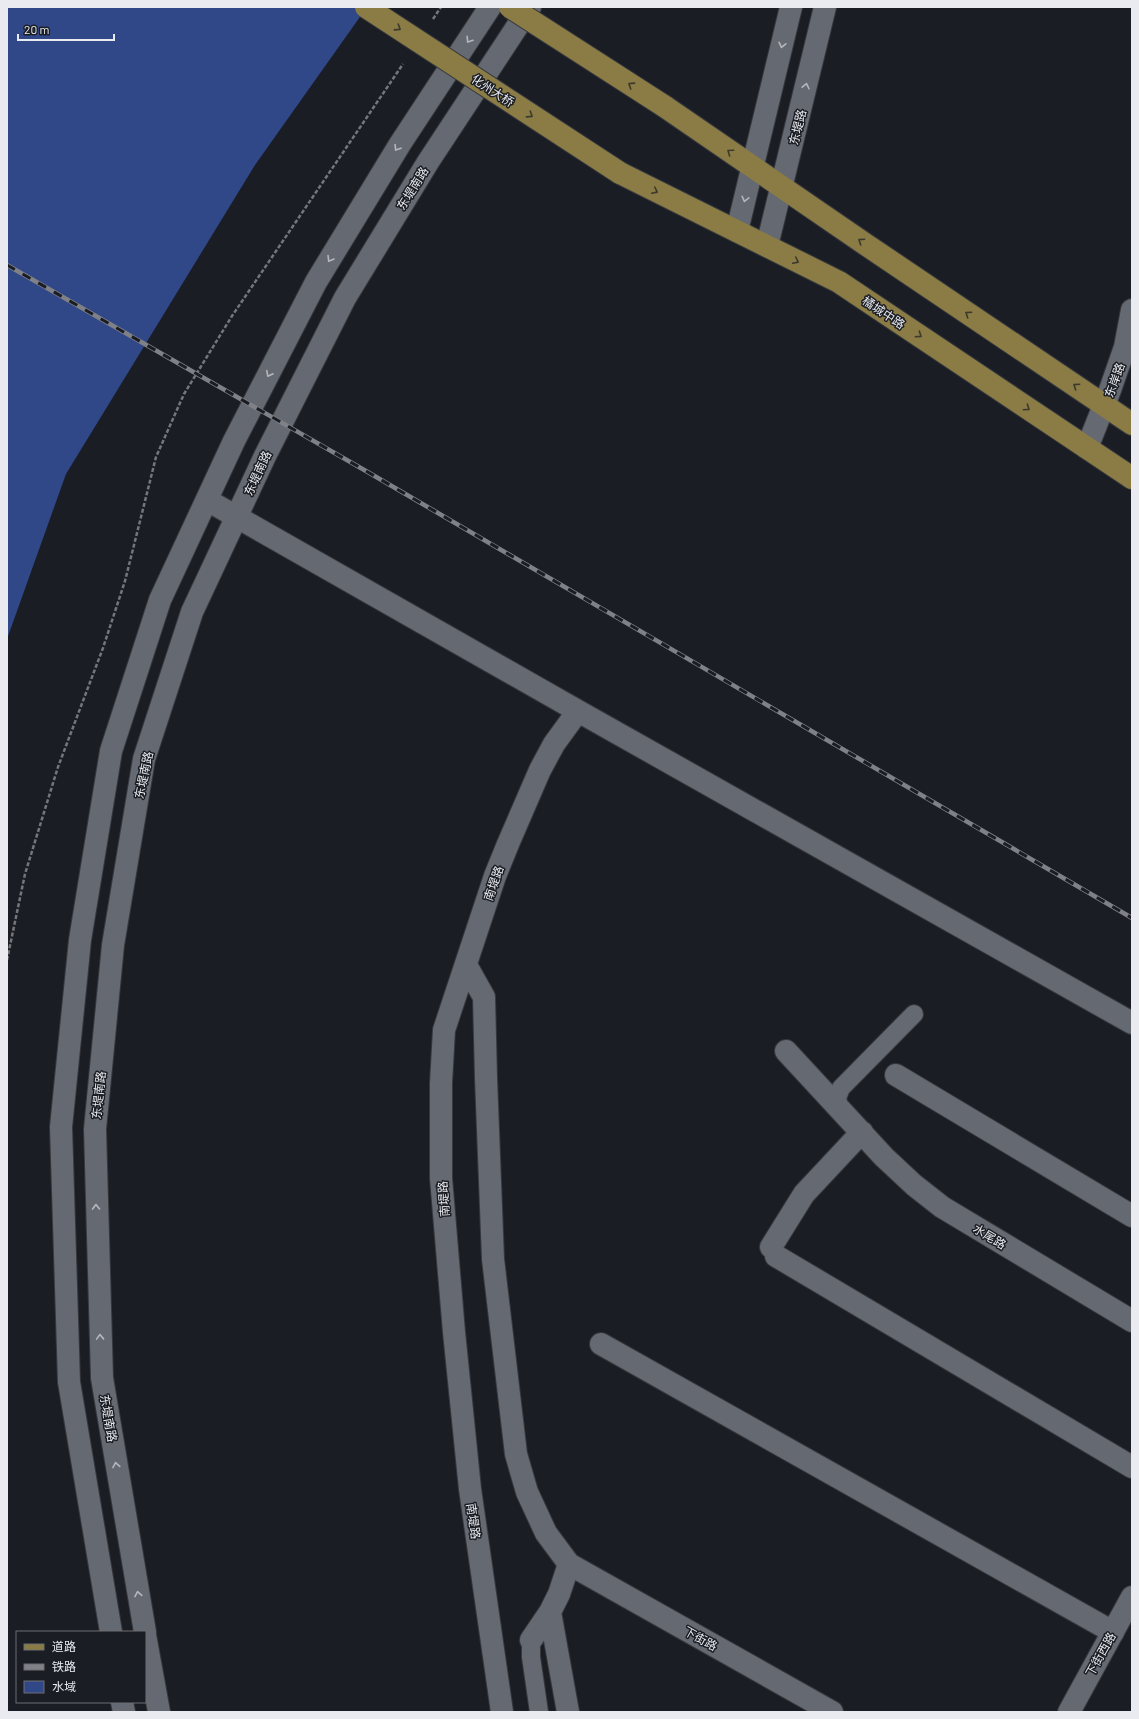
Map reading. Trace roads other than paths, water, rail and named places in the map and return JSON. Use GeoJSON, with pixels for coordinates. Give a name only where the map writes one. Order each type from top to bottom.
{"type":"FeatureCollection","features":[{"type":"Feature","properties":{"kind":"main road","name":"化州大桥"},"geometry":{"type":"LineString","coordinates":[[366,7],[620,173]]}},
{"type":"Feature","properties":{"kind":"main road"},"geometry":{"type":"LineString","coordinates":[[510,7],[664,106],[1132,424]]}},
{"type":"Feature","properties":{"kind":"main road","name":"橘城中路"},"geometry":{"type":"LineString","coordinates":[[620,173],[840,282],[1132,478]]}},
{"type":"Feature","properties":{"kind":"street"},"geometry":{"type":"LineString","coordinates":[[110,1631],[69,1382],[61,1127],[80,940],[112,750],[160,600],[234,441],[316,282],[400,144],[490,7]]}},
{"type":"Feature","properties":{"kind":"street","name":"东堤南路"},"geometry":{"type":"LineString","coordinates":[[145,1631],[102,1378],[95,1129],[113,945],[144,759],[192,612],[265,456],[345,298],[428,162],[530,7]]}},
{"type":"Feature","properties":{"kind":"street"},"geometry":{"type":"LineString","coordinates":[[737,231],[791,7]]}},
{"type":"Feature","properties":{"kind":"street","name":"东堤路"},"geometry":{"type":"LineString","coordinates":[[767,246],[825,7]]}},
{"type":"Feature","properties":{"kind":"street","name":"东岸路"},"geometry":{"type":"LineString","coordinates":[[1087,448],[1125,347],[1132,310]]}},
{"type":"Feature","properties":{"kind":"street"},"geometry":{"type":"LineString","coordinates":[[207,500],[1132,1023]]}},
{"type":"Feature","properties":{"kind":"street","name":"南堤路"},"geometry":{"type":"LineString","coordinates":[[502,1712],[470,1489],[454,1332],[441,1178],[441,1083],[444,1030],[495,876],[540,770],[554,744],[578,711]]}},
{"type":"Feature","properties":{"kind":"street"},"geometry":{"type":"LineString","coordinates":[[466,965],[484,997],[494,1258],[516,1454],[527,1492],[546,1534],[569,1564],[559,1594],[550,1612],[531,1640]]}},
{"type":"Feature","properties":{"kind":"street","name":"水尾路"},"geometry":{"type":"LineString","coordinates":[[786,1051],[884,1157],[914,1185],[942,1207],[1132,1321]]}},
{"type":"Feature","properties":{"kind":"street"},"geometry":{"type":"LineString","coordinates":[[896,1075],[1132,1216]]}},
{"type":"Feature","properties":{"kind":"street"},"geometry":{"type":"LineString","coordinates":[[862,1132],[804,1194],[774,1252],[1132,1467]]}},
{"type":"Feature","properties":{"kind":"street"},"geometry":{"type":"LineString","coordinates":[[601,1344],[1113,1632]]}},
{"type":"Feature","properties":{"kind":"street","name":"下街路"},"geometry":{"type":"LineString","coordinates":[[569,1564],[832,1712]]}},
{"type":"Feature","properties":{"kind":"street","name":"下街西路"},"geometry":{"type":"LineString","coordinates":[[1069,1712],[1132,1597]]}},
{"type":"Feature","properties":{"kind":"street"},"geometry":{"type":"LineString","coordinates":[[550,1612],[568,1712]]}},
{"type":"Feature","properties":{"kind":"street","name":"东堤南路"},"geometry":{"type":"LineString","coordinates":[[146,1639],[159,1712]]}},
{"type":"Feature","properties":{"kind":"lane"},"geometry":{"type":"LineString","coordinates":[[839,1107],[837,1098],[841,1088],[914,1014]]}},
{"type":"Feature","properties":{"kind":"lane"},"geometry":{"type":"LineString","coordinates":[[531,1640],[531,1658],[539,1712]]}},
{"type":"Feature","properties":{"kind":"water"},"geometry":{"type":"Polygon","coordinates":[[[7,7],[367,7],[255,165],[66,474],[7,639],[7,7]]]}},
{"type":"Feature","properties":{"kind":"railway"},"geometry":{"type":"LineString","coordinates":[[7,265],[366,471],[1132,918]]}}]}
